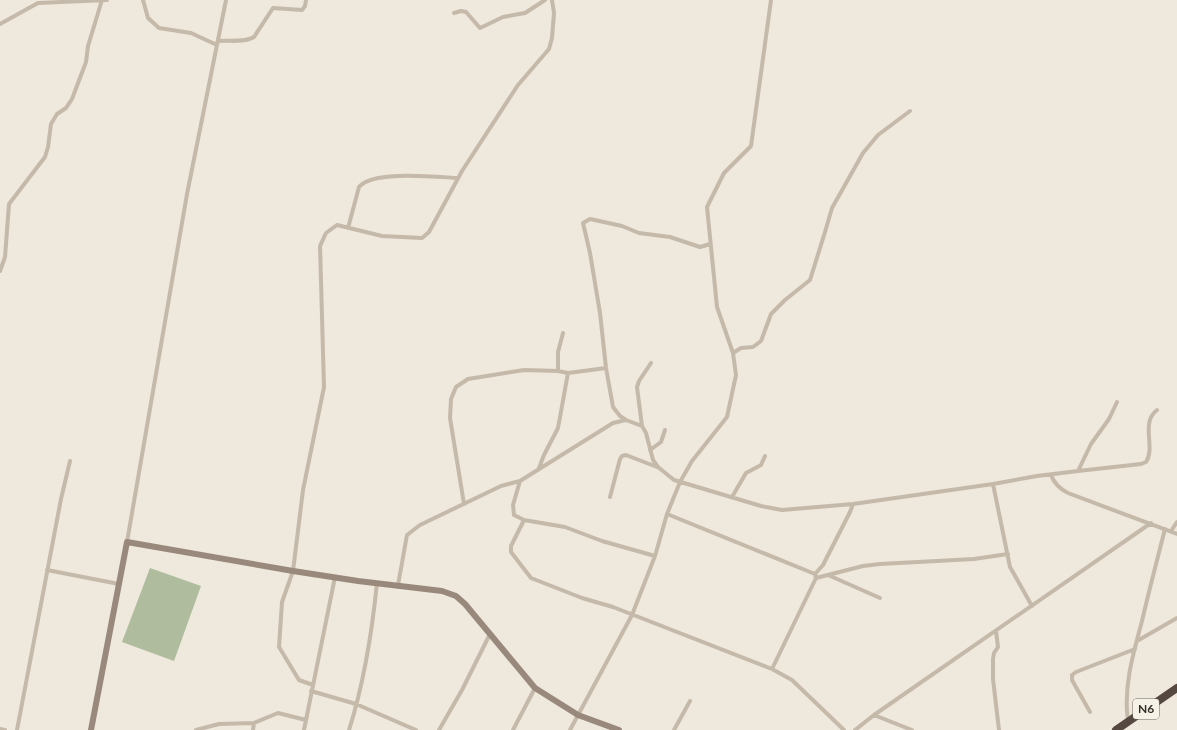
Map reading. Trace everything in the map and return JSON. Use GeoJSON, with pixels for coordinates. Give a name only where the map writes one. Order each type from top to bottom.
{"type":"FeatureCollection","features":[{"type":"Feature","properties":{"kind":"highway","name":"N6"},"geometry":{"type":"LineString","coordinates":[[1118,730],[1128,721],[1177,688]]}},
{"type":"Feature","properties":{"kind":"street"},"geometry":{"type":"LineString","coordinates":[[0,271],[5,257],[9,204],[45,157],[51,124],[57,114],[66,108],[72,98],[86,62],[88,46],[102,0]]}},
{"type":"Feature","properties":{"kind":"street"},"geometry":{"type":"LineString","coordinates":[[0,24],[38,3],[108,0]]}},
{"type":"Feature","properties":{"kind":"street"},"geometry":{"type":"LineString","coordinates":[[143,0],[148,18],[159,28],[190,33],[217,43],[252,38],[273,8],[302,10],[306,0]]}},
{"type":"Feature","properties":{"kind":"street"},"geometry":{"type":"LineString","coordinates":[[91,730],[127,542],[187,194],[226,0]]}},
{"type":"Feature","properties":{"kind":"street"},"geometry":{"type":"LineString","coordinates":[[454,13],[461,11],[466,12],[480,28],[503,17],[524,13],[545,0]]}},
{"type":"Feature","properties":{"kind":"street"},"geometry":{"type":"LineString","coordinates":[[313,685],[299,680],[279,647],[282,602],[293,571],[303,490],[324,387],[320,246],[326,233],[337,225],[382,236],[422,238],[429,232],[458,178],[518,85],[549,49],[552,38],[554,13],[552,0]]}},
{"type":"Feature","properties":{"kind":"street"},"geometry":{"type":"LineString","coordinates":[[570,730],[632,615],[655,556],[667,514],[680,482],[692,461],[727,417],[736,376],[733,353],[717,307],[707,207],[724,173],[751,146],[772,3],[771,0]]}},
{"type":"Feature","properties":{"kind":"street"},"geometry":{"type":"LineString","coordinates":[[733,353],[741,348],[754,347],[761,341],[771,314],[785,300],[810,280],[832,208],[863,153],[878,135],[910,112]]}},
{"type":"Feature","properties":{"kind":"street"},"geometry":{"type":"LineString","coordinates":[[348,228],[359,187],[362,182],[381,177],[403,176],[458,178]]}},
{"type":"Feature","properties":{"kind":"street"},"geometry":{"type":"LineString","coordinates":[[642,426],[626,420],[613,408],[606,368],[600,313],[590,252],[583,223],[590,219],[622,226],[639,233],[670,237],[700,247],[710,244]]}},
{"type":"Feature","properties":{"kind":"street"},"geometry":{"type":"LineString","coordinates":[[558,371],[558,352],[563,333]]}},
{"type":"Feature","properties":{"kind":"street"},"geometry":{"type":"LineString","coordinates":[[651,363],[639,381],[637,387],[642,426],[646,433],[653,460],[658,467],[674,480],[761,506],[782,510],[853,504],[993,484],[1036,476],[1141,464],[1146,462],[1150,452],[1148,428],[1153,413],[1157,410]]}},
{"type":"Feature","properties":{"kind":"street"},"geometry":{"type":"LineString","coordinates":[[464,504],[450,418],[451,399],[456,387],[468,379],[524,370],[558,371],[568,373],[606,368]]}},
{"type":"Feature","properties":{"kind":"street"},"geometry":{"type":"LineString","coordinates":[[539,468],[558,428],[568,373]]}},
{"type":"Feature","properties":{"kind":"street"},"geometry":{"type":"LineString","coordinates":[[1078,471],[1091,444],[1109,419],[1117,402]]}},
{"type":"Feature","properties":{"kind":"street"},"geometry":{"type":"LineString","coordinates":[[398,585],[407,535],[420,525],[501,486],[520,480],[614,423],[626,420]]}},
{"type":"Feature","properties":{"kind":"street"},"geometry":{"type":"LineString","coordinates":[[650,450],[661,442],[665,430]]}},
{"type":"Feature","properties":{"kind":"street"},"geometry":{"type":"LineString","coordinates":[[610,497],[622,456],[626,455],[658,467]]}},
{"type":"Feature","properties":{"kind":"street"},"geometry":{"type":"LineString","coordinates":[[732,497],[746,473],[761,465],[765,456]]}},
{"type":"Feature","properties":{"kind":"street"},"geometry":{"type":"LineString","coordinates":[[17,730],[61,498],[70,461]]}},
{"type":"Feature","properties":{"kind":"street"},"geometry":{"type":"LineString","coordinates":[[1051,475],[1060,488],[1068,493],[1177,534]]}},
{"type":"Feature","properties":{"kind":"street"},"geometry":{"type":"LineString","coordinates":[[520,480],[513,505],[514,515],[524,520],[566,527],[602,541],[655,556]]}},
{"type":"Feature","properties":{"kind":"street"},"geometry":{"type":"LineString","coordinates":[[993,484],[1010,567],[1032,606]]}},
{"type":"Feature","properties":{"kind":"street"},"geometry":{"type":"LineString","coordinates":[[772,669],[815,576],[823,564],[853,504]]}},
{"type":"Feature","properties":{"kind":"street"},"geometry":{"type":"LineString","coordinates":[[667,514],[815,576],[828,575],[863,566],[880,564],[910,561],[936,562],[1008,554]]}},
{"type":"Feature","properties":{"kind":"street"},"geometry":{"type":"LineString","coordinates":[[524,520],[511,546],[512,552],[531,578],[582,598],[613,607],[772,669],[792,680],[844,730]]}},
{"type":"Feature","properties":{"kind":"street"},"geometry":{"type":"LineString","coordinates":[[1171,531],[1177,522]]}},
{"type":"Feature","properties":{"kind":"street"},"geometry":{"type":"LineString","coordinates":[[855,730],[874,715],[1151,523]]}},
{"type":"Feature","properties":{"kind":"street"},"geometry":{"type":"LineString","coordinates":[[1128,721],[1126,693],[1136,641],[1165,529]]}},
{"type":"Feature","properties":{"kind":"street"},"geometry":{"type":"LineString","coordinates":[[127,542],[293,571],[442,591],[456,596],[465,604],[535,688],[578,715],[619,730]]}},
{"type":"Feature","properties":{"kind":"street"},"geometry":{"type":"LineString","coordinates":[[47,570],[119,584]]}},
{"type":"Feature","properties":{"kind":"street"},"geometry":{"type":"LineString","coordinates":[[828,575],[880,598]]}},
{"type":"Feature","properties":{"kind":"street"},"geometry":{"type":"LineString","coordinates":[[304,730],[335,577]]}},
{"type":"Feature","properties":{"kind":"street"},"geometry":{"type":"LineString","coordinates":[[349,730],[356,704],[372,625],[378,583]]}},
{"type":"Feature","properties":{"kind":"street"},"geometry":{"type":"LineString","coordinates":[[1136,641],[1177,618]]}},
{"type":"Feature","properties":{"kind":"street"},"geometry":{"type":"LineString","coordinates":[[996,631],[998,647],[994,653],[993,659],[999,730]]}},
{"type":"Feature","properties":{"kind":"street"},"geometry":{"type":"LineString","coordinates":[[439,730],[462,690],[490,634]]}},
{"type":"Feature","properties":{"kind":"street"},"geometry":{"type":"LineString","coordinates":[[1090,712],[1072,680],[1072,675],[1076,672],[1135,649]]}},
{"type":"Feature","properties":{"kind":"street"},"geometry":{"type":"LineString","coordinates":[[514,730],[535,688]]}},
{"type":"Feature","properties":{"kind":"street"},"geometry":{"type":"LineString","coordinates":[[311,691],[356,704],[416,730]]}},
{"type":"Feature","properties":{"kind":"street"},"geometry":{"type":"LineString","coordinates":[[674,730],[690,701]]}},
{"type":"Feature","properties":{"kind":"street"},"geometry":{"type":"LineString","coordinates":[[196,730],[219,724],[254,723],[278,713],[306,720]]}},
{"type":"Feature","properties":{"kind":"street"},"geometry":{"type":"LineString","coordinates":[[874,715],[912,730]]}},
{"type":"Feature","properties":{"kind":"street"},"geometry":{"type":"LineString","coordinates":[[253,730],[254,723]]}},
{"type":"Feature","properties":{"kind":"street"},"geometry":{"type":"LineString","coordinates":[[402,730],[403,724]]}},
{"type":"Feature","properties":{"kind":"street"},"geometry":{"type":"LineString","coordinates":[[0,728],[5,730]]}},
{"type":"Feature","properties":{"kind":"green space"},"geometry":{"type":"Polygon","coordinates":[[[150,568],[201,586],[174,661],[122,642],[150,568]]]}}]}
